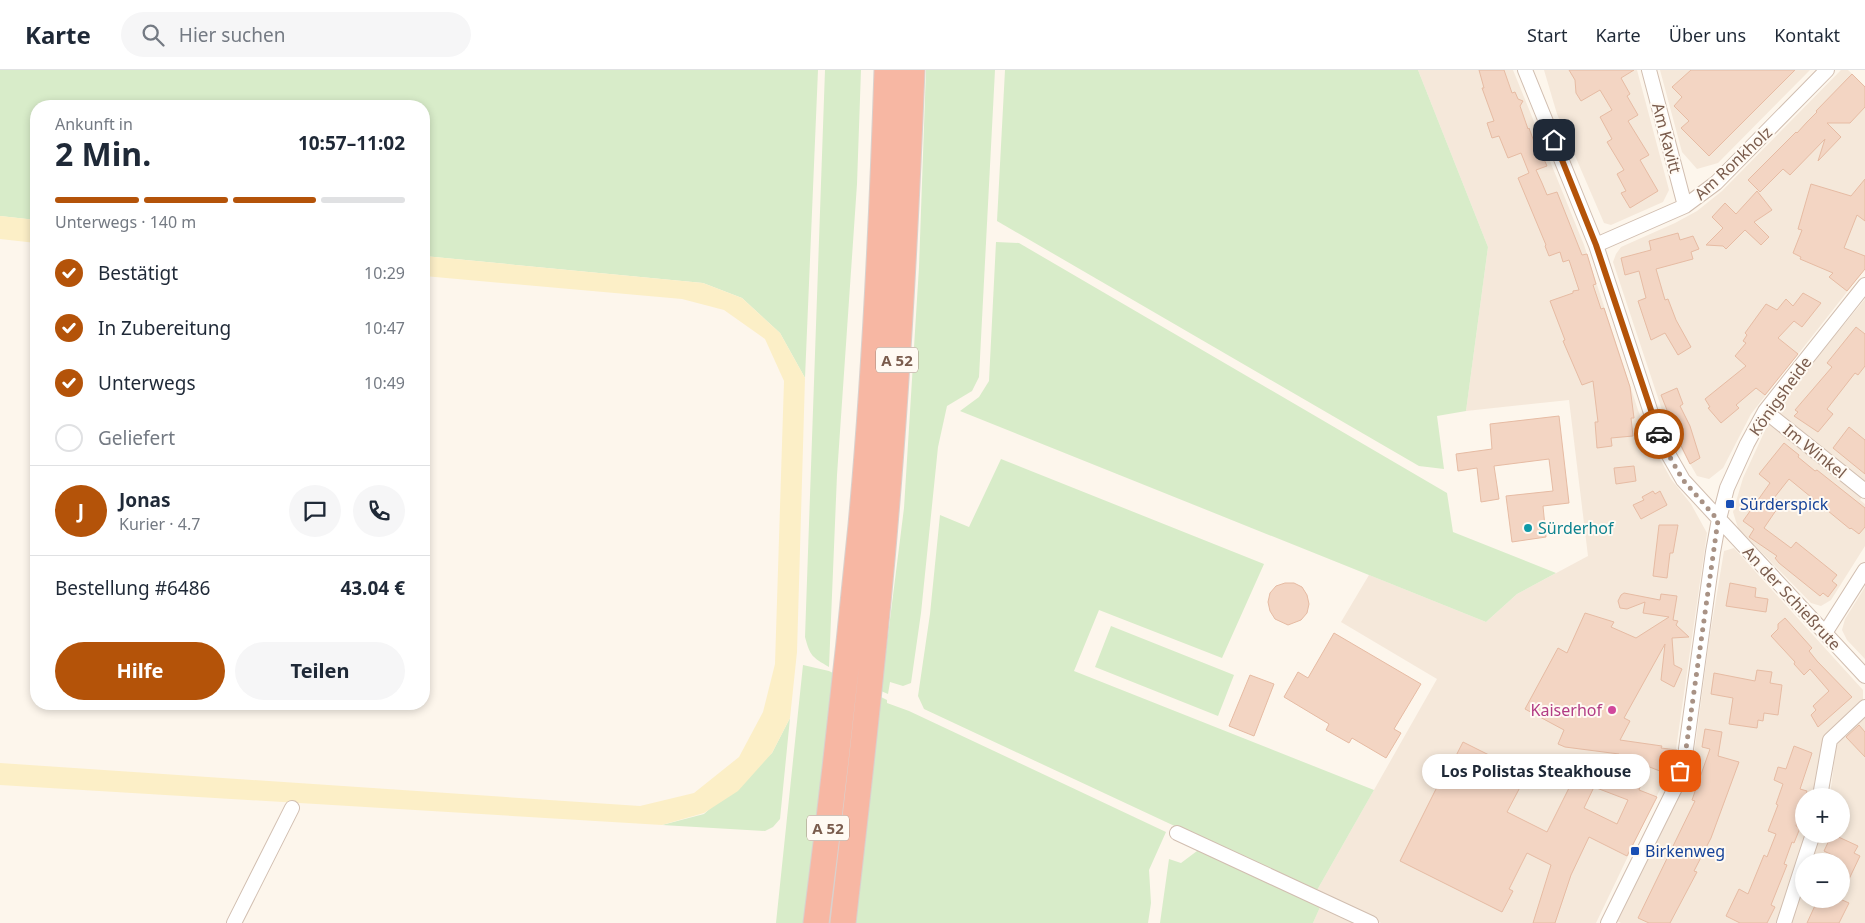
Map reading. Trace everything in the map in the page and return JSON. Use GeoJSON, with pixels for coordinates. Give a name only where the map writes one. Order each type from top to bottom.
{"type":"FeatureCollection","features":[{"type":"Feature","properties":{"kind":"highway","name":"A 52"},"geometry":{"type":"LineString","coordinates":[[843,923],[865,733],[885,527],[906,225],[912,70]]}},
{"type":"Feature","properties":{"kind":"highway","name":"A 52"},"geometry":{"type":"LineString","coordinates":[[816,923],[840,732],[861,524],[882,199],[886,72]]}},
{"type":"Feature","properties":{"kind":"street"},"geometry":{"type":"LineString","coordinates":[[1525,70],[1596,245],[1653,419],[1667,452],[1683,480],[1718,520]]}},
{"type":"Feature","properties":{"kind":"street","name":"Am Kavitt"},"geometry":{"type":"LineString","coordinates":[[1649,70],[1685,206]]}},
{"type":"Feature","properties":{"kind":"street","name":"Am Ronkholz"},"geometry":{"type":"LineString","coordinates":[[1596,245],[1685,206],[1716,183],[1826,70]]}},
{"type":"Feature","properties":{"kind":"street","name":"Königsheide"},"geometry":{"type":"LineString","coordinates":[[1608,923],[1676,786],[1685,756],[1718,520],[1727,488],[1765,411],[1865,285]]}},
{"type":"Feature","properties":{"kind":"street","name":"Im Winkel"},"geometry":{"type":"LineString","coordinates":[[1765,411],[1865,491]]}},
{"type":"Feature","properties":{"kind":"street","name":"An der Schießrute"},"geometry":{"type":"LineString","coordinates":[[1718,520],[1865,676]]}},
{"type":"Feature","properties":{"kind":"street"},"geometry":{"type":"LineString","coordinates":[[1825,633],[1865,570]]}},
{"type":"Feature","properties":{"kind":"street"},"geometry":{"type":"LineString","coordinates":[[1821,788],[1830,740],[1865,707]]}},
{"type":"Feature","properties":{"kind":"street"},"geometry":{"type":"LineString","coordinates":[[234,923],[292,808]]}},
{"type":"Feature","properties":{"kind":"street"},"geometry":{"type":"LineString","coordinates":[[1177,833],[1371,923]]}},
{"type":"Feature","properties":{"kind":"street"},"geometry":{"type":"LineString","coordinates":[[1784,923],[1795,889]]}},
{"type":"Feature","properties":{"kind":"shaded area"},"geometry":{"type":"Polygon","coordinates":[[[1418,70],[1513,70],[1584,245],[1649,439],[1671,479],[1691,504],[1707,533],[1676,749],[1678,750],[1671,775],[1667,775],[1596,923],[1381,923],[1316,892],[1437,679],[1341,622],[1369,575],[1486,622],[1517,594],[1588,556],[1569,400],[1466,411],[1488,247],[1418,70]]]}},
{"type":"Feature","properties":{"kind":"shaded area"},"geometry":{"type":"Polygon","coordinates":[[[1544,70],[1637,70],[1669,190],[1663,202],[1611,225],[1604,223],[1557,114],[1544,70]]]}},
{"type":"Feature","properties":{"kind":"shaded area"},"geometry":{"type":"Polygon","coordinates":[[[1660,70],[1810,70],[1718,163],[1697,169],[1682,152],[1660,70]]]}},
{"type":"Feature","properties":{"kind":"shaded area"},"geometry":{"type":"Polygon","coordinates":[[[1841,70],[1848,70],[1865,86],[1865,269],[1751,414],[1723,468],[1709,479],[1697,476],[1674,433],[1671,434],[1665,419],[1613,262],[1621,247],[1697,211],[1722,191],[1841,70]]]}},
{"type":"Feature","properties":{"kind":"shaded area"},"geometry":{"type":"Polygon","coordinates":[[[1865,299],[1865,485],[1781,418],[1778,410],[1813,362],[1865,299]]]}},
{"type":"Feature","properties":{"kind":"shaded area"},"geometry":{"type":"Polygon","coordinates":[[[1768,424],[1775,425],[1863,495],[1860,500],[1865,504],[1865,546],[1831,600],[1821,606],[1811,603],[1738,528],[1733,512],[1743,478],[1768,424]]]}},
{"type":"Feature","properties":{"kind":"shaded area"},"geometry":{"type":"Polygon","coordinates":[[[1734,548],[1863,690],[1863,702],[1824,738],[1816,788],[1795,788],[1795,843],[1805,843],[1802,853],[1795,853],[1795,873],[1778,923],[1621,923],[1617,921],[1692,770],[1709,641],[1724,551],[1734,548]]]}},
{"type":"Feature","properties":{"kind":"shaded area"},"geometry":{"type":"Polygon","coordinates":[[[1865,587],[1865,659],[1847,640],[1842,630],[1845,619],[1865,587]]]}},
{"type":"Feature","properties":{"kind":"shaded area"},"geometry":{"type":"Polygon","coordinates":[[[1865,714],[1865,923],[1790,923],[1795,908],[1850,908],[1850,853],[1814,853],[1817,843],[1850,843],[1850,788],[1831,788],[1836,747],[1842,736],[1865,714]]]}},
{"type":"Feature","properties":{"kind":"shaded area"},"geometry":{"type":"Polygon","coordinates":[[[1321,905],[1360,923],[1313,923],[1321,905]]]}},
{"type":"Feature","properties":{"kind":"green space"},"geometry":{"type":"Polygon","coordinates":[[[0,70],[818,70],[805,378],[780,333],[742,298],[703,283],[430,257],[430,100],[30,100],[30,219],[0,216],[0,70]]]}},
{"type":"Feature","properties":{"kind":"green space"},"geometry":{"type":"Polygon","coordinates":[[[825,70],[861,70],[857,184],[837,475],[829,667],[812,655],[805,637],[825,70]]]}},
{"type":"Feature","properties":{"kind":"green space"},"geometry":{"type":"Polygon","coordinates":[[[926,70],[995,70],[979,377],[972,391],[947,406],[938,447],[921,613],[911,683],[903,686],[890,682],[888,694],[881,691],[904,508],[919,267],[926,70]]]}},
{"type":"Feature","properties":{"kind":"green space"},"geometry":{"type":"Polygon","coordinates":[[[1005,70],[1418,70],[1488,247],[1466,411],[1437,416],[1444,469],[1419,466],[997,221],[1005,70]]]}},
{"type":"Feature","properties":{"kind":"green space"},"geometry":{"type":"Polygon","coordinates":[[[996,242],[1019,243],[1447,493],[1453,532],[1556,573],[1517,594],[1486,622],[960,411],[979,397],[989,381],[996,242]]]}},
{"type":"Feature","properties":{"kind":"green space"},"geometry":{"type":"Polygon","coordinates":[[[1001,459],[1264,564],[1222,658],[1099,610],[1074,671],[1374,790],[1316,892],[924,709],[918,696],[930,614],[940,515],[969,527],[1001,459]]]}},
{"type":"Feature","properties":{"kind":"green space"},"geometry":{"type":"Polygon","coordinates":[[[1111,626],[1234,675],[1218,716],[1095,667],[1111,626]]]}},
{"type":"Feature","properties":{"kind":"green space"},"geometry":{"type":"Polygon","coordinates":[[[803,665],[829,671],[887,700],[887,703],[909,711],[1166,832],[1149,870],[1151,903],[1148,923],[776,923],[803,665]]]}},
{"type":"Feature","properties":{"kind":"green space"},"geometry":{"type":"Polygon","coordinates":[[[790,718],[780,819],[773,827],[765,831],[662,825],[704,814],[772,753],[790,718]]]}},
{"type":"Feature","properties":{"kind":"green space"},"geometry":{"type":"Polygon","coordinates":[[[1201,848],[1321,905],[1313,923],[1160,923],[1169,859],[1181,863],[1201,848]]]}},
{"type":"Feature","properties":{"kind":"sand"},"geometry":{"type":"Polygon","coordinates":[[[0,216],[30,219],[30,242],[0,239],[0,216]]]}},
{"type":"Feature","properties":{"kind":"sand"},"geometry":{"type":"Polygon","coordinates":[[[430,257],[703,283],[742,298],[780,333],[805,378],[797,652],[790,718],[772,753],[738,791],[704,813],[662,825],[0,785],[0,763],[640,806],[694,793],[739,757],[763,712],[775,664],[784,381],[765,339],[724,310],[682,299],[430,277],[430,257]]]}},
{"type":"Feature","properties":{"kind":"building"},"geometry":{"type":"Polygon","coordinates":[[[1479,70],[1504,70],[1512,93],[1515,92],[1518,99],[1523,101],[1520,106],[1528,129],[1547,166],[1536,170],[1547,195],[1557,192],[1582,255],[1587,254],[1596,284],[1593,285],[1601,309],[1604,308],[1630,387],[1634,418],[1631,418],[1633,436],[1611,438],[1612,446],[1597,448],[1595,422],[1598,422],[1593,381],[1582,385],[1563,341],[1565,340],[1550,301],[1579,290],[1569,260],[1563,262],[1560,252],[1549,256],[1518,178],[1529,173],[1521,153],[1508,158],[1499,136],[1492,138],[1487,123],[1494,121],[1482,88],[1484,88],[1479,70]]]}},
{"type":"Feature","properties":{"kind":"building"},"geometry":{"type":"Polygon","coordinates":[[[1569,70],[1634,70],[1621,78],[1630,94],[1627,96],[1638,115],[1628,121],[1649,155],[1640,160],[1658,191],[1630,208],[1621,193],[1626,191],[1617,174],[1624,170],[1607,142],[1612,139],[1600,117],[1612,110],[1600,90],[1581,101],[1576,93],[1575,80],[1569,70]]]}},
{"type":"Feature","properties":{"kind":"building"},"geometry":{"type":"Polygon","coordinates":[[[1691,70],[1795,70],[1709,156],[1681,128],[1689,121],[1674,106],[1682,97],[1672,87],[1691,70]]]}},
{"type":"Feature","properties":{"kind":"building"},"geometry":{"type":"Polygon","coordinates":[[[1852,74],[1865,87],[1865,107],[1850,123],[1827,123],[1841,137],[1818,161],[1825,139],[1790,175],[1783,169],[1760,192],[1748,180],[1797,133],[1852,74]]]}},
{"type":"Feature","properties":{"kind":"building"},"geometry":{"type":"Polygon","coordinates":[[[1865,179],[1865,221],[1857,215],[1844,248],[1865,256],[1865,269],[1847,291],[1829,277],[1833,273],[1800,259],[1801,257],[1793,253],[1802,230],[1798,229],[1811,184],[1851,196],[1865,179]]]}},
{"type":"Feature","properties":{"kind":"building"},"geometry":{"type":"Polygon","coordinates":[[[1757,191],[1772,210],[1754,222],[1769,237],[1761,245],[1745,230],[1726,249],[1723,246],[1706,245],[1723,228],[1712,217],[1725,203],[1736,214],[1757,191]]]}},
{"type":"Feature","properties":{"kind":"building"},"geometry":{"type":"Polygon","coordinates":[[[1678,233],[1680,240],[1693,236],[1699,249],[1691,252],[1693,259],[1656,269],[1665,300],[1668,299],[1676,320],[1691,347],[1678,355],[1665,333],[1651,340],[1638,301],[1646,298],[1639,271],[1625,275],[1621,258],[1651,250],[1649,241],[1678,233]]]}},
{"type":"Feature","properties":{"kind":"building"},"geometry":{"type":"Polygon","coordinates":[[[1803,293],[1821,303],[1802,327],[1794,321],[1778,338],[1798,354],[1765,395],[1756,388],[1736,405],[1739,408],[1721,423],[1708,408],[1710,407],[1705,399],[1746,366],[1735,356],[1746,343],[1743,341],[1747,335],[1745,333],[1766,304],[1777,310],[1786,299],[1793,306],[1803,293]]]}},
{"type":"Feature","properties":{"kind":"building"},"geometry":{"type":"Polygon","coordinates":[[[1856,327],[1865,334],[1865,366],[1858,375],[1855,373],[1827,409],[1833,414],[1818,432],[1794,416],[1798,412],[1795,410],[1832,367],[1827,363],[1856,327]]]}},
{"type":"Feature","properties":{"kind":"building"},"geometry":{"type":"Polygon","coordinates":[[[1677,388],[1683,404],[1680,406],[1690,426],[1700,458],[1690,464],[1664,411],[1667,410],[1661,395],[1677,388]]]}},
{"type":"Feature","properties":{"kind":"building"},"geometry":{"type":"Polygon","coordinates":[[[1559,416],[1569,503],[1543,506],[1546,537],[1512,542],[1506,496],[1553,491],[1549,459],[1494,466],[1499,499],[1481,502],[1477,468],[1458,471],[1456,454],[1492,449],[1490,424],[1559,416]]]}},
{"type":"Feature","properties":{"kind":"building"},"geometry":{"type":"Polygon","coordinates":[[[1849,427],[1865,440],[1865,474],[1833,448],[1849,427]]]}},
{"type":"Feature","properties":{"kind":"building"},"geometry":{"type":"Polygon","coordinates":[[[1784,443],[1815,471],[1817,470],[1865,508],[1865,527],[1859,534],[1850,529],[1789,479],[1774,498],[1781,503],[1764,528],[1791,548],[1796,542],[1837,575],[1832,581],[1837,585],[1828,597],[1823,593],[1820,596],[1779,563],[1775,558],[1777,556],[1749,537],[1754,529],[1743,521],[1770,483],[1759,474],[1784,443]]]}},
{"type":"Feature","properties":{"kind":"building"},"geometry":{"type":"Polygon","coordinates":[[[1634,466],[1636,481],[1616,484],[1614,468],[1634,466]]]}},
{"type":"Feature","properties":{"kind":"building"},"geometry":{"type":"Polygon","coordinates":[[[1653,491],[1655,494],[1660,491],[1667,505],[1641,519],[1633,505],[1644,500],[1642,497],[1653,491]]]}},
{"type":"Feature","properties":{"kind":"building"},"geometry":{"type":"Polygon","coordinates":[[[1659,525],[1678,525],[1673,553],[1670,553],[1667,578],[1653,576],[1659,525]]]}},
{"type":"Feature","properties":{"kind":"building"},"geometry":{"type":"Polygon","coordinates":[[[1294,583],[1302,587],[1307,595],[1309,604],[1307,613],[1301,620],[1288,625],[1275,619],[1270,611],[1268,602],[1270,593],[1276,586],[1294,583]]]}},
{"type":"Feature","properties":{"kind":"building"},"geometry":{"type":"Polygon","coordinates":[[[1730,583],[1756,588],[1755,597],[1768,599],[1766,612],[1726,606],[1730,583]]]}},
{"type":"Feature","properties":{"kind":"building"},"geometry":{"type":"Polygon","coordinates":[[[1624,593],[1660,600],[1661,594],[1677,596],[1673,620],[1678,621],[1676,625],[1689,637],[1672,638],[1674,665],[1682,669],[1674,687],[1661,680],[1665,644],[1624,718],[1630,721],[1620,740],[1677,750],[1670,775],[1647,766],[1639,790],[1657,797],[1627,856],[1589,837],[1571,875],[1555,923],[1533,923],[1551,865],[1527,853],[1509,889],[1513,891],[1502,912],[1400,861],[1440,781],[1442,783],[1463,742],[1527,774],[1507,812],[1547,832],[1580,766],[1611,778],[1619,754],[1565,747],[1558,744],[1564,730],[1525,709],[1558,648],[1567,653],[1585,613],[1614,622],[1611,627],[1636,638],[1669,617],[1643,613],[1645,602],[1627,609],[1620,608],[1618,601],[1624,593]],[[1594,787],[1584,808],[1617,824],[1628,800],[1594,787]]]}},
{"type":"Feature","properties":{"kind":"building"},"geometry":{"type":"Polygon","coordinates":[[[1785,618],[1812,648],[1809,651],[1817,661],[1852,697],[1818,727],[1811,715],[1816,710],[1813,706],[1829,691],[1810,669],[1804,675],[1794,664],[1795,662],[1771,636],[1778,629],[1778,624],[1785,618]]]}},
{"type":"Feature","properties":{"kind":"building"},"geometry":{"type":"Polygon","coordinates":[[[1334,633],[1421,684],[1394,729],[1401,733],[1386,758],[1352,738],[1349,743],[1326,730],[1329,724],[1284,697],[1298,672],[1308,678],[1334,633]]]}},
{"type":"Feature","properties":{"kind":"building"},"geometry":{"type":"Polygon","coordinates":[[[1757,670],[1772,672],[1770,683],[1782,685],[1778,715],[1764,713],[1763,721],[1758,720],[1757,728],[1729,724],[1733,698],[1711,694],[1714,673],[1755,681],[1757,670]]]}},
{"type":"Feature","properties":{"kind":"building"},"geometry":{"type":"Polygon","coordinates":[[[1250,675],[1274,684],[1254,736],[1229,726],[1250,675]]]}},
{"type":"Feature","properties":{"kind":"building"},"geometry":{"type":"Polygon","coordinates":[[[1859,725],[1865,732],[1865,757],[1846,737],[1859,725]]]}},
{"type":"Feature","properties":{"kind":"building"},"geometry":{"type":"Polygon","coordinates":[[[1705,729],[1722,732],[1718,756],[1739,762],[1711,838],[1694,871],[1697,872],[1670,923],[1649,923],[1638,918],[1695,801],[1692,800],[1710,749],[1702,747],[1705,729]]]}},
{"type":"Feature","properties":{"kind":"building"},"geometry":{"type":"Polygon","coordinates":[[[1794,746],[1812,753],[1800,788],[1795,788],[1795,840],[1794,843],[1792,842],[1784,864],[1787,865],[1771,905],[1775,907],[1767,923],[1740,923],[1726,916],[1739,889],[1748,894],[1764,855],[1767,857],[1776,834],[1768,831],[1778,805],[1776,804],[1783,784],[1774,780],[1778,767],[1786,769],[1794,746]]]}},
{"type":"Feature","properties":{"kind":"building"},"geometry":{"type":"Polygon","coordinates":[[[1850,842],[1858,846],[1854,853],[1860,856],[1850,877],[1850,853],[1828,853],[1824,851],[1828,843],[1850,842]]]}},
{"type":"Feature","properties":{"kind":"building"},"geometry":{"type":"Polygon","coordinates":[[[1814,908],[1846,908],[1839,923],[1807,923],[1814,908]]]}},
{"type":"Feature","properties":{"kind":"way so far"},"geometry":{"type":"LineString","coordinates":[[1659,434],[1683,480],[1718,520],[1693,706],[1685,756],[1680,771]]}},
{"type":"Feature","properties":{"kind":"place","name":"Sürderspick"},"geometry":{"type":"Point","coordinates":[1730,504]}},
{"type":"Feature","properties":{"kind":"place","name":"Sürderhof"},"geometry":{"type":"Point","coordinates":[1528,528]}},
{"type":"Feature","properties":{"kind":"place","name":"Kaiserhof"},"geometry":{"type":"Point","coordinates":[1612,710]}},
{"type":"Feature","properties":{"kind":"place","name":"Los Polistas Steakhouse"},"geometry":{"type":"Point","coordinates":[1680,771]}},
{"type":"Feature","properties":{"kind":"place","name":"Birkenweg"},"geometry":{"type":"Point","coordinates":[1635,851]}},
{"type":"Feature","properties":{"kind":"route"},"geometry":{"type":"LineString","coordinates":[[1554,140],[1596,245],[1659,434]]}}]}
